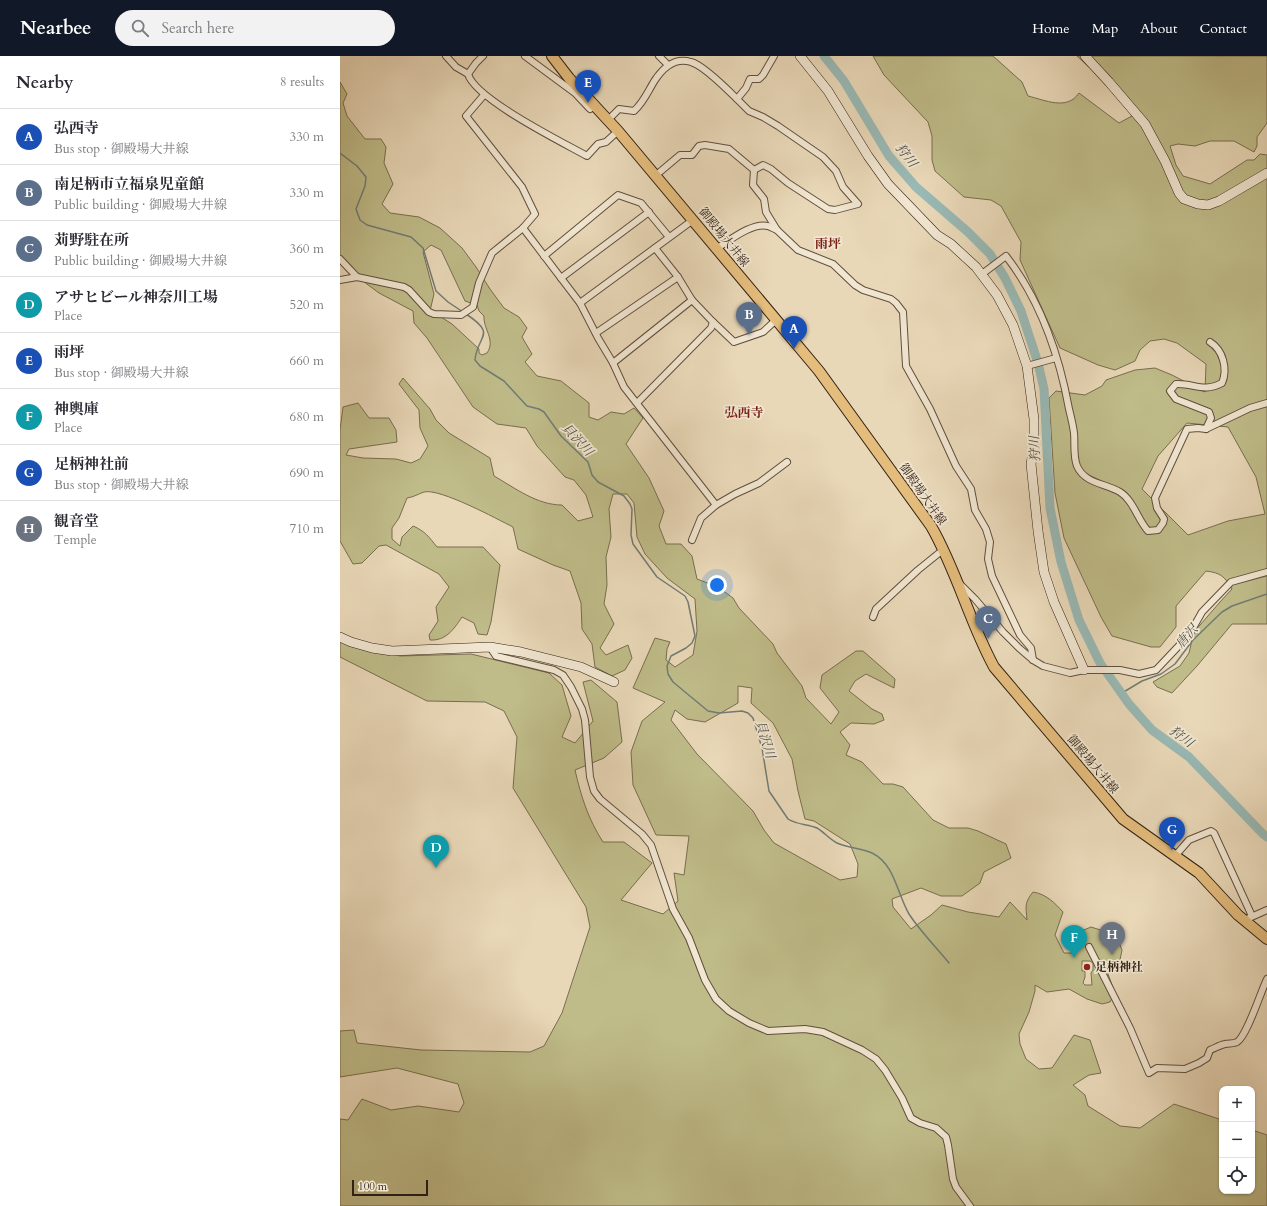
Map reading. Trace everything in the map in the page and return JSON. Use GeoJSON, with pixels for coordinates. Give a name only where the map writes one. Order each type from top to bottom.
{"type":"FeatureCollection","features":[{"type":"Feature","properties":{"kind":"main road","name":"御殿場大井線"},"geometry":{"type":"LineString","coordinates":[[552,56],[569,78],[618,131],[819,371],[930,526],[944,549],[984,650],[994,667],[1123,819],[1199,873],[1230,907],[1248,919],[1267,939]]}},
{"type":"Feature","properties":{"kind":"street"},"geometry":{"type":"LineString","coordinates":[[446,56],[456,67],[468,74],[469,79],[484,94],[509,112],[587,156],[598,144],[606,142],[618,131]]}},
{"type":"Feature","properties":{"kind":"street"},"geometry":{"type":"LineString","coordinates":[[468,74],[483,56]]}},
{"type":"Feature","properties":{"kind":"street"},"geometry":{"type":"LineString","coordinates":[[525,56],[575,93],[590,109],[594,106]]}},
{"type":"Feature","properties":{"kind":"street"},"geometry":{"type":"LineString","coordinates":[[659,56],[668,64]]}},
{"type":"Feature","properties":{"kind":"street"},"geometry":{"type":"LineString","coordinates":[[737,99],[746,88],[750,79],[759,79],[763,75],[774,56]]}},
{"type":"Feature","properties":{"kind":"street"},"geometry":{"type":"LineString","coordinates":[[800,56],[828,91],[868,156],[888,184],[937,235],[951,244],[976,267],[984,272],[1013,325],[1027,366],[1034,419],[1034,448],[1031,464],[1044,572],[1054,602],[1086,670]]}},
{"type":"Feature","properties":{"kind":"street"},"geometry":{"type":"LineString","coordinates":[[1085,56],[1144,124],[1165,161],[1179,193],[1184,198],[1198,204],[1208,205],[1219,201],[1267,173]]}},
{"type":"Feature","properties":{"kind":"street"},"geometry":{"type":"LineString","coordinates":[[607,120],[619,109],[634,111],[642,104],[647,92],[656,78],[668,64],[692,59],[749,111],[778,126],[823,157],[836,171],[843,187],[858,204],[836,210],[828,209],[788,183],[767,167],[763,165],[754,170]]}},
{"type":"Feature","properties":{"kind":"street"},"geometry":{"type":"LineString","coordinates":[[340,280],[357,277],[404,287],[409,290],[429,312],[434,314],[451,316],[461,315],[474,307],[479,283],[492,253],[523,228],[535,214],[522,187],[466,116],[484,94]]}},
{"type":"Feature","properties":{"kind":"street"},"geometry":{"type":"LineString","coordinates":[[655,176],[680,154],[692,155],[698,146],[705,145],[729,149],[754,170]]}},
{"type":"Feature","properties":{"kind":"street"},"geometry":{"type":"LineString","coordinates":[[754,170],[753,186],[764,199],[766,212],[777,230],[798,250],[832,264],[855,285],[863,290],[890,299],[903,312],[906,366],[930,408],[956,466],[971,489],[975,510],[979,520],[986,529],[990,542],[988,559],[992,576],[1020,635],[1031,648],[1033,660]]}},
{"type":"Feature","properties":{"kind":"street"},"geometry":{"type":"LineString","coordinates":[[544,256],[618,194],[641,203],[669,237]]}},
{"type":"Feature","properties":{"kind":"street"},"geometry":{"type":"LineString","coordinates":[[561,278],[649,212]]}},
{"type":"Feature","properties":{"kind":"street"},"geometry":{"type":"LineString","coordinates":[[580,303],[692,220]]}},
{"type":"Feature","properties":{"kind":"street"},"geometry":{"type":"LineString","coordinates":[[716,249],[757,226],[768,226],[777,230]]}},
{"type":"Feature","properties":{"kind":"street"},"geometry":{"type":"LineString","coordinates":[[523,228],[580,303],[613,363],[624,387],[716,505]]}},
{"type":"Feature","properties":{"kind":"street"},"geometry":{"type":"LineString","coordinates":[[655,248],[678,277],[692,300],[734,342],[763,332],[776,320]]}},
{"type":"Feature","properties":{"kind":"street"},"geometry":{"type":"LineString","coordinates":[[984,272],[1006,256],[1016,269],[1032,295],[1049,333],[1073,426],[1077,465],[1082,474],[1092,481],[1119,492],[1126,497],[1141,523],[1148,531],[1158,530],[1163,523],[1164,518],[1157,508],[1155,498],[1187,429],[1206,429],[1250,408],[1267,403]]}},
{"type":"Feature","properties":{"kind":"street"},"geometry":{"type":"LineString","coordinates":[[340,259],[357,277]]}},
{"type":"Feature","properties":{"kind":"street"},"geometry":{"type":"LineString","coordinates":[[596,333],[678,277]]}},
{"type":"Feature","properties":{"kind":"street"},"geometry":{"type":"LineString","coordinates":[[613,363],[692,300]]}},
{"type":"Feature","properties":{"kind":"street"},"geometry":{"type":"LineString","coordinates":[[637,404],[711,328],[713,322]]}},
{"type":"Feature","properties":{"kind":"street"},"geometry":{"type":"LineString","coordinates":[[1206,429],[1210,418],[1209,412],[1176,399],[1170,391],[1176,384],[1207,388],[1222,384],[1225,377],[1225,369],[1219,350],[1216,345],[1210,342]]}},
{"type":"Feature","properties":{"kind":"street"},"geometry":{"type":"LineString","coordinates":[[1027,366],[1056,358]]}},
{"type":"Feature","properties":{"kind":"street"},"geometry":{"type":"LineString","coordinates":[[692,540],[701,518],[716,505],[759,483],[787,462]]}},
{"type":"Feature","properties":{"kind":"street"},"geometry":{"type":"LineString","coordinates":[[873,617],[876,609],[918,570],[944,549]]}},
{"type":"Feature","properties":{"kind":"street"},"geometry":{"type":"LineString","coordinates":[[958,582],[975,598],[1003,632],[1033,660],[1043,666],[1070,673],[1086,670],[1120,670],[1138,674],[1156,670],[1189,635],[1202,612],[1231,582],[1267,572]]}},
{"type":"Feature","properties":{"kind":"street"},"geometry":{"type":"LineString","coordinates":[[340,637],[372,648],[392,651],[490,647],[521,652],[581,667],[614,682]]}},
{"type":"Feature","properties":{"kind":"street"},"geometry":{"type":"LineString","coordinates":[[490,647],[496,656],[554,670],[563,675],[571,687],[582,709],[585,720],[590,770],[594,791],[600,799],[642,834],[651,846],[673,909],[689,938],[704,980],[716,1000],[748,1024],[768,1031],[805,1030],[823,1032],[876,1058],[886,1070],[902,1098],[911,1118],[920,1123],[936,1128],[946,1137],[952,1179],[970,1206]]}},
{"type":"Feature","properties":{"kind":"street"},"geometry":{"type":"LineString","coordinates":[[1175,856],[1189,840],[1211,831],[1214,833],[1248,919],[1267,910]]}},
{"type":"Feature","properties":{"kind":"street"},"geometry":{"type":"LineString","coordinates":[[1089,947],[1130,1028],[1148,1072],[1157,1068],[1185,1069],[1207,1058],[1210,1050],[1224,1044],[1237,1042],[1242,1037],[1254,1013],[1267,979]]}},
{"type":"Feature","properties":{"kind":"shaded area"},"geometry":{"type":"Polygon","coordinates":[[[873,56],[993,56],[1022,82],[1028,96],[1048,102],[1062,103],[1068,102],[1079,93],[1119,123],[1132,116],[1135,110],[1077,56],[1267,56],[1267,123],[1257,137],[1257,146],[1254,152],[1234,141],[1210,141],[1195,146],[1178,144],[1170,146],[1176,165],[1183,176],[1210,184],[1247,160],[1254,160],[1260,154],[1267,155],[1267,624],[1232,624],[1172,693],[1157,687],[1153,682],[1180,666],[1189,653],[1194,632],[1232,589],[1222,576],[1206,571],[1176,606],[1176,627],[1160,647],[1151,647],[1112,636],[1101,617],[1064,538],[1055,493],[1049,398],[1056,391],[1085,395],[1102,386],[1106,380],[1135,370],[1155,368],[1205,392],[1206,364],[1177,343],[1164,339],[1150,341],[1140,350],[1135,361],[1115,370],[1098,365],[1060,348],[1020,260],[1021,242],[1001,206],[991,200],[964,197],[935,171],[932,160],[932,136],[928,122],[884,75],[873,56]],[[1187,423],[1158,456],[1142,489],[1188,535],[1228,521],[1265,514],[1256,477],[1228,427],[1187,423]]]}},
{"type":"Feature","properties":{"kind":"shaded area"},"geometry":{"type":"Polygon","coordinates":[[[340,82],[347,94],[343,103],[347,116],[365,139],[381,139],[386,147],[384,163],[393,184],[382,204],[390,213],[419,217],[440,228],[462,248],[504,308],[519,317],[527,328],[522,337],[532,354],[525,362],[537,376],[561,381],[589,403],[589,417],[598,420],[611,412],[624,414],[634,408],[643,418],[626,444],[649,478],[664,511],[659,526],[666,544],[681,544],[692,556],[697,579],[718,587],[733,598],[739,608],[773,644],[777,653],[802,686],[806,698],[831,724],[839,712],[820,688],[822,675],[856,651],[863,651],[895,679],[894,688],[866,674],[855,681],[849,691],[872,709],[882,714],[884,720],[874,724],[851,723],[840,732],[850,745],[846,755],[862,762],[883,784],[893,784],[903,787],[933,820],[949,828],[968,828],[978,831],[1006,844],[1011,858],[984,872],[980,883],[962,896],[941,896],[921,888],[892,899],[893,907],[911,929],[942,905],[968,912],[999,917],[1010,902],[1027,920],[1027,902],[1033,892],[1046,897],[1063,912],[1055,935],[1064,953],[1073,953],[1077,948],[1076,938],[1079,932],[1091,927],[1116,935],[1122,950],[1119,965],[1112,967],[1108,974],[1115,993],[1110,1002],[1102,1004],[1087,999],[1069,989],[1047,992],[1035,985],[1035,991],[1029,1012],[1019,1034],[1020,1044],[1026,1059],[1039,1069],[1052,1068],[1074,1035],[1090,1040],[1101,1073],[1089,1075],[1073,1085],[1085,1095],[1088,1106],[1120,1126],[1140,1128],[1174,1104],[1219,1119],[1219,1194],[1255,1194],[1255,1131],[1267,1135],[1267,1206],[340,1206],[340,1119],[348,1120],[362,1099],[391,1110],[418,1106],[459,1112],[464,1103],[458,1084],[397,1068],[340,1077],[340,1031],[354,1030],[357,1043],[421,1050],[530,1052],[544,1046],[562,1013],[590,927],[586,907],[513,788],[517,737],[504,711],[485,702],[427,701],[340,657],[340,641],[400,656],[471,654],[549,673],[562,685],[571,716],[562,737],[575,743],[593,721],[583,682],[591,680],[617,702],[622,742],[604,758],[575,770],[589,816],[603,842],[624,842],[652,863],[621,900],[663,914],[678,901],[674,873],[684,875],[689,836],[656,835],[633,785],[631,752],[642,721],[665,702],[633,688],[655,638],[670,642],[667,649],[666,660],[675,667],[693,655],[697,631],[695,599],[667,578],[645,554],[637,537],[634,503],[627,494],[613,494],[609,509],[611,537],[606,557],[607,585],[604,604],[614,624],[600,648],[606,655],[628,645],[632,658],[625,670],[612,676],[595,667],[592,644],[582,629],[581,603],[570,571],[518,549],[513,527],[455,499],[432,492],[424,492],[407,498],[399,518],[392,528],[392,539],[400,546],[402,537],[413,526],[424,532],[437,547],[483,547],[500,565],[491,622],[487,635],[478,634],[474,623],[462,617],[453,630],[441,639],[430,640],[429,635],[438,621],[436,607],[449,587],[439,574],[386,545],[379,546],[362,563],[353,564],[340,541],[340,430],[343,407],[358,403],[369,418],[389,418],[396,430],[397,442],[349,449],[346,455],[363,458],[396,459],[411,463],[420,459],[428,446],[420,428],[419,410],[399,384],[403,378],[430,409],[436,420],[449,433],[490,458],[494,476],[535,499],[562,505],[578,521],[593,517],[586,495],[574,480],[565,477],[537,446],[526,428],[497,424],[473,407],[427,338],[414,323],[413,311],[379,293],[340,264],[340,82]],[[431,245],[423,252],[434,294],[429,315],[441,317],[452,324],[479,349],[479,353],[482,355],[487,353],[490,339],[484,321],[484,316],[479,311],[477,305],[465,301],[441,250],[431,245]],[[738,686],[738,703],[705,722],[687,719],[675,710],[671,720],[697,754],[753,811],[764,830],[774,843],[840,880],[857,877],[858,864],[850,844],[814,821],[805,819],[792,759],[773,723],[751,703],[752,688],[738,686]],[[1082,961],[1082,971],[1085,971],[1083,983],[1085,985],[1092,985],[1091,973],[1093,970],[1093,963],[1090,961],[1082,961]]]}},
{"type":"Feature","properties":{"kind":"waterway","name":"狩川"},"geometry":{"type":"LineString","coordinates":[[824,56],[844,81],[889,156],[916,187],[968,232],[990,254],[1005,278],[1021,311],[1038,363],[1044,389],[1050,508],[1061,562],[1079,620],[1100,663],[1129,704],[1152,730],[1189,757],[1267,837]]}},
{"type":"Feature","properties":{"kind":"waterway","name":"貝沢川"},"geometry":{"type":"LineString","coordinates":[[340,153],[357,166],[366,177],[365,186],[356,209],[360,220],[367,225],[411,237],[423,248],[436,291],[448,302],[463,312]]}},
{"type":"Feature","properties":{"kind":"waterway","name":"貝沢川"},"geometry":{"type":"LineString","coordinates":[[466,314],[476,321],[483,331],[483,336],[476,352],[475,360],[480,366],[504,381],[527,406],[544,412],[561,436],[588,462],[592,475],[598,482],[624,496],[632,509],[631,535],[633,544],[657,577],[685,596],[688,602],[695,636],[692,643],[671,656],[667,666],[668,674],[673,682],[708,711],[719,713],[742,711],[748,713],[753,718],[762,748],[769,791],[788,819],[817,828],[837,843],[868,851],[880,858],[891,872],[909,914],[949,963]]}},
{"type":"Feature","properties":{"kind":"waterway","name":"唐沢"},"geometry":{"type":"LineString","coordinates":[[1122,693],[1142,681],[1161,674],[1175,664],[1193,640],[1222,612],[1232,606],[1267,594]]}},
{"type":"Feature","properties":{"kind":"place","name":"雨坪"},"geometry":{"type":"Point","coordinates":[588,103]}},
{"type":"Feature","properties":{"kind":"place","name":"南足柄市立福泉児童館"},"geometry":{"type":"Point","coordinates":[749,335]}},
{"type":"Feature","properties":{"kind":"place","name":"弘西寺"},"geometry":{"type":"Point","coordinates":[794,349]}},
{"type":"Feature","properties":{"kind":"place","name":"苅野駐在所"},"geometry":{"type":"Point","coordinates":[988,639]}},
{"type":"Feature","properties":{"kind":"place","name":"足柄神社前"},"geometry":{"type":"Point","coordinates":[1172,850]}},
{"type":"Feature","properties":{"kind":"place","name":"アサヒビール神奈川工場"},"geometry":{"type":"Point","coordinates":[436,868]}},
{"type":"Feature","properties":{"kind":"place","name":"観音堂"},"geometry":{"type":"Point","coordinates":[1112,955]}},
{"type":"Feature","properties":{"kind":"place","name":"神輿庫"},"geometry":{"type":"Point","coordinates":[1074,958]}},
{"type":"Feature","properties":{"kind":"place","name":"足柄神社"},"geometry":{"type":"Point","coordinates":[1087,967]}},
{"type":"Feature","properties":{"kind":"district","name":"雨坪"},"geometry":{"type":"Point","coordinates":[828,243]}},
{"type":"Feature","properties":{"kind":"district","name":"弘西寺"},"geometry":{"type":"Point","coordinates":[744,412]}}]}
